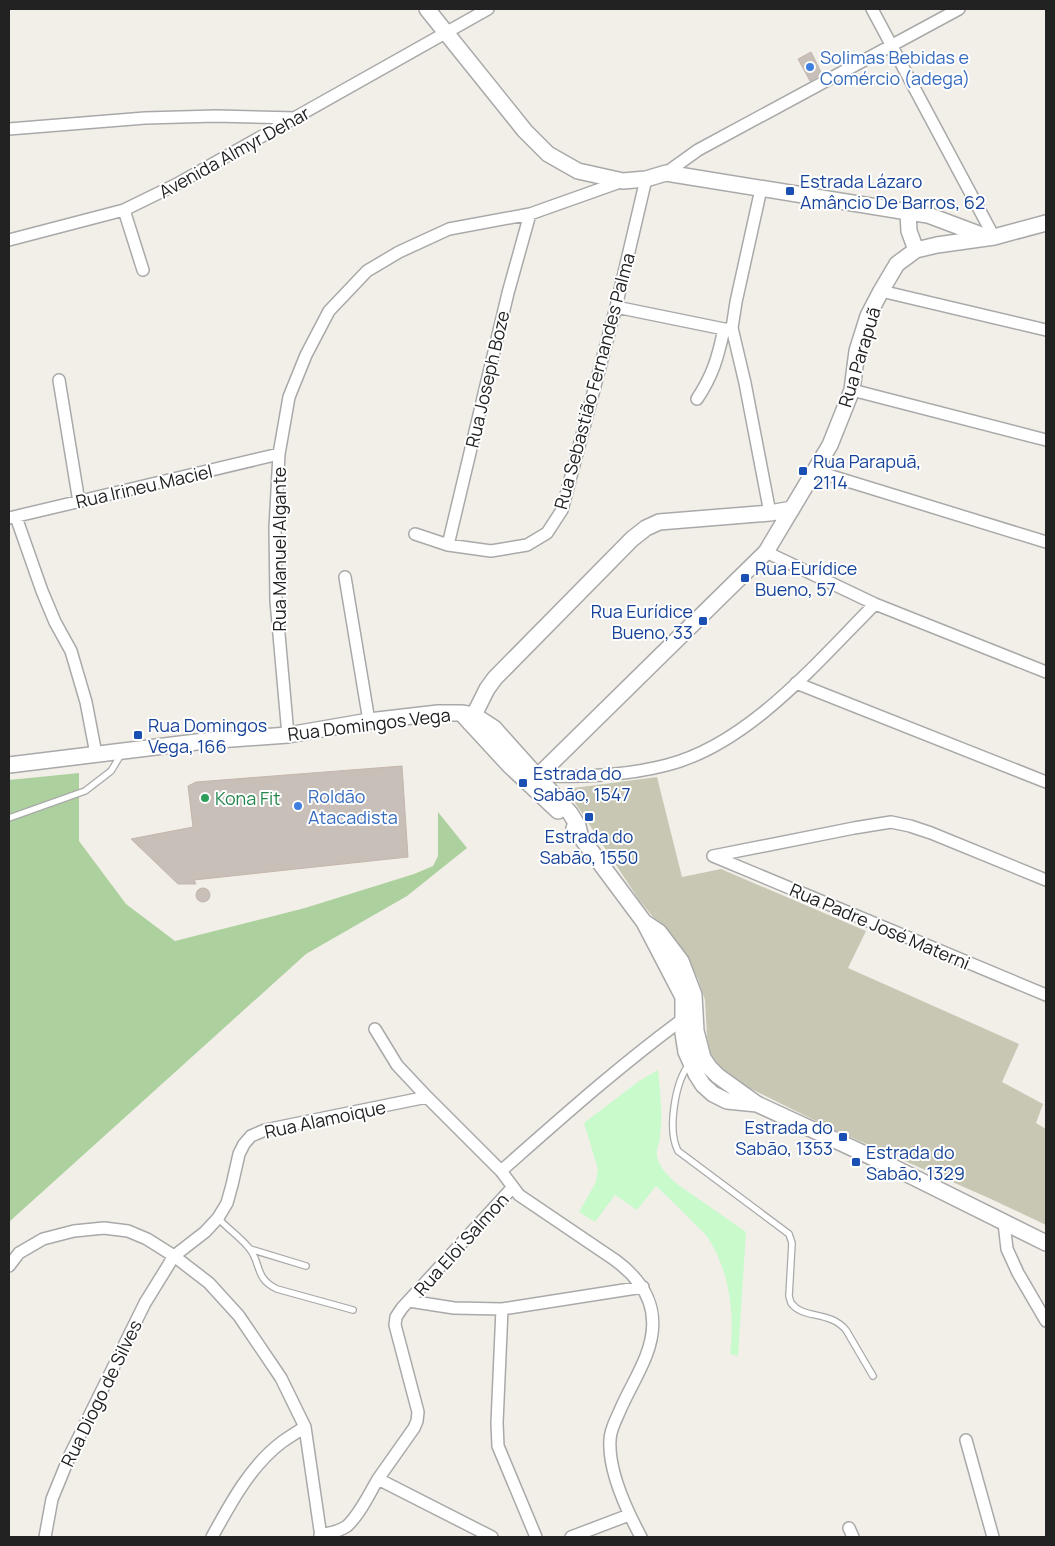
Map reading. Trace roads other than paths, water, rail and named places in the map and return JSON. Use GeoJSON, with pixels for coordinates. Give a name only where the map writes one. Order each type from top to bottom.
{"type":"FeatureCollection","features":[{"type":"Feature","properties":{"kind":"street"},"geometry":{"type":"LineString","coordinates":[[427,9],[525,131],[548,154],[578,170],[623,181],[646,179],[666,174],[698,150],[960,9]]}},
{"type":"Feature","properties":{"kind":"street","name":"Avenida Almyr Dehar"},"geometry":{"type":"LineString","coordinates":[[9,240],[124,210],[177,184],[488,9]]}},
{"type":"Feature","properties":{"kind":"street"},"geometry":{"type":"LineString","coordinates":[[872,9],[990,237]]}},
{"type":"Feature","properties":{"kind":"street"},"geometry":{"type":"LineString","coordinates":[[9,129],[154,118],[216,116],[296,118]]}},
{"type":"Feature","properties":{"kind":"street"},"geometry":{"type":"LineString","coordinates":[[666,174],[928,215],[990,237]]}},
{"type":"Feature","properties":{"kind":"street","name":"Rua Sebastião Fernandes Palma"},"geometry":{"type":"LineString","coordinates":[[415,534],[448,545],[491,551],[527,545],[547,533],[562,510],[616,308],[646,179]]}},
{"type":"Feature","properties":{"kind":"street","name":"Rua Manuel Algante"},"geometry":{"type":"LineString","coordinates":[[288,735],[276,601],[275,528],[279,454],[289,397],[306,355],[329,312],[367,271],[398,252],[450,229],[530,214],[623,181]]}},
{"type":"Feature","properties":{"kind":"street"},"geometry":{"type":"LineString","coordinates":[[697,399],[716,365],[728,329],[736,302],[761,189]]}},
{"type":"Feature","properties":{"kind":"street"},"geometry":{"type":"LineString","coordinates":[[124,210],[143,270]]}},
{"type":"Feature","properties":{"kind":"street"},"geometry":{"type":"LineString","coordinates":[[908,212],[909,231],[916,250]]}},
{"type":"Feature","properties":{"kind":"street","name":"Rua Joseph Boze"},"geometry":{"type":"LineString","coordinates":[[448,545],[508,293],[530,214]]}},
{"type":"Feature","properties":{"kind":"street","name":"Rua Parapuã"},"geometry":{"type":"LineString","coordinates":[[762,556],[830,445],[852,390],[858,351],[868,316],[897,264],[916,250],[937,244],[990,237],[1046,223]]}},
{"type":"Feature","properties":{"kind":"street"},"geometry":{"type":"LineString","coordinates":[[881,291],[1046,330]]}},
{"type":"Feature","properties":{"kind":"street"},"geometry":{"type":"LineString","coordinates":[[616,308],[728,329]]}},
{"type":"Feature","properties":{"kind":"street"},"geometry":{"type":"LineString","coordinates":[[538,776],[561,756],[762,556],[770,535],[770,513],[745,383],[728,329]]}},
{"type":"Feature","properties":{"kind":"street"},"geometry":{"type":"LineString","coordinates":[[60,380],[80,502]]}},
{"type":"Feature","properties":{"kind":"street"},"geometry":{"type":"LineString","coordinates":[[852,390],[1046,440]]}},
{"type":"Feature","properties":{"kind":"street","name":"Rua Irineu Maciel"},"geometry":{"type":"LineString","coordinates":[[12,517],[279,454]]}},
{"type":"Feature","properties":{"kind":"street"},"geometry":{"type":"LineString","coordinates":[[815,471],[1046,542]]}},
{"type":"Feature","properties":{"kind":"street"},"geometry":{"type":"LineString","coordinates":[[468,717],[495,678],[632,539],[646,528],[659,522],[770,513],[792,509]]}},
{"type":"Feature","properties":{"kind":"street"},"geometry":{"type":"LineString","coordinates":[[12,517],[55,622],[71,651],[86,702],[96,754]]}},
{"type":"Feature","properties":{"kind":"street"},"geometry":{"type":"LineString","coordinates":[[762,556],[875,604],[1046,672]]}},
{"type":"Feature","properties":{"kind":"street"},"geometry":{"type":"LineString","coordinates":[[345,577],[369,721]]}},
{"type":"Feature","properties":{"kind":"street"},"geometry":{"type":"LineString","coordinates":[[509,765],[531,777],[575,777],[630,772],[668,765],[708,749],[734,735],[796,683],[875,604]]}},
{"type":"Feature","properties":{"kind":"street"},"geometry":{"type":"LineString","coordinates":[[796,683],[1046,782]]}},
{"type":"Feature","properties":{"kind":"street","name":"Rua Domingos Vega"},"geometry":{"type":"LineString","coordinates":[[9,765],[205,741],[288,735],[369,721],[438,713],[468,717]]}},
{"type":"Feature","properties":{"kind":"street"},"geometry":{"type":"LineString","coordinates":[[468,717],[509,765],[580,834],[644,922],[682,997],[686,1052],[703,1085],[713,1094],[727,1101],[757,1104]]}},
{"type":"Feature","properties":{"kind":"street"},"geometry":{"type":"LineString","coordinates":[[468,717],[494,728],[570,813],[578,826],[580,834]]}},
{"type":"Feature","properties":{"kind":"street","name":"Rua Padre José Materni"},"geometry":{"type":"LineString","coordinates":[[1046,880],[931,833],[891,822],[713,856],[1046,995]]}},
{"type":"Feature","properties":{"kind":"street"},"geometry":{"type":"LineString","coordinates":[[644,922],[659,932],[681,961],[694,995],[696,1031],[703,1058],[718,1076],[757,1104],[893,1167],[1046,1243]]}},
{"type":"Feature","properties":{"kind":"street"},"geometry":{"type":"LineString","coordinates":[[501,1171],[616,1071],[683,1019],[694,1003]]}},
{"type":"Feature","properties":{"kind":"street"},"geometry":{"type":"LineString","coordinates":[[375,1029],[397,1065],[501,1171],[527,1201],[594,1244],[629,1270],[643,1287],[651,1306],[653,1318],[651,1338],[646,1356],[614,1424],[610,1440],[611,1460],[619,1491],[641,1537]]}},
{"type":"Feature","properties":{"kind":"street","name":"Rua Alamoique"},"geometry":{"type":"LineString","coordinates":[[174,1256],[205,1232],[218,1218],[227,1203],[239,1154],[251,1136],[265,1130],[427,1097]]}},
{"type":"Feature","properties":{"kind":"street","name":"Rua Eloi Salmon"},"geometry":{"type":"LineString","coordinates":[[320,1536],[335,1532],[346,1526],[355,1516],[417,1421],[418,1412],[395,1325],[396,1317],[513,1187]]}},
{"type":"Feature","properties":{"kind":"street"},"geometry":{"type":"LineString","coordinates":[[1004,1222],[1007,1249],[1018,1273],[1046,1321]]}},
{"type":"Feature","properties":{"kind":"street"},"geometry":{"type":"LineString","coordinates":[[9,1266],[19,1253],[43,1238],[74,1231],[104,1228],[128,1230],[147,1239],[174,1256],[209,1283],[239,1316],[281,1378],[305,1427],[320,1536]]}},
{"type":"Feature","properties":{"kind":"street","name":"Rua Diogo de Silves"},"geometry":{"type":"LineString","coordinates":[[45,1537],[52,1498],[70,1455],[145,1303],[174,1256]]}},
{"type":"Feature","properties":{"kind":"street"},"geometry":{"type":"LineString","coordinates":[[409,1301],[454,1308],[502,1309],[643,1287]]}},
{"type":"Feature","properties":{"kind":"street"},"geometry":{"type":"LineString","coordinates":[[502,1309],[497,1424],[498,1446],[536,1537]]}},
{"type":"Feature","properties":{"kind":"street"},"geometry":{"type":"LineString","coordinates":[[212,1537],[245,1482],[259,1464],[281,1443],[305,1427]]}},
{"type":"Feature","properties":{"kind":"street"},"geometry":{"type":"LineString","coordinates":[[966,1440],[994,1537]]}},
{"type":"Feature","properties":{"kind":"street"},"geometry":{"type":"LineString","coordinates":[[378,1479],[492,1537]]}},
{"type":"Feature","properties":{"kind":"street"},"geometry":{"type":"LineString","coordinates":[[570,1537],[629,1515]]}},
{"type":"Feature","properties":{"kind":"lane"},"geometry":{"type":"LineString","coordinates":[[9,818],[85,791],[111,771],[123,751]]}},
{"type":"Feature","properties":{"kind":"lane"},"geometry":{"type":"LineString","coordinates":[[690,1063],[684,1071],[675,1105],[674,1140],[678,1151],[789,1234],[792,1243],[789,1296],[791,1303],[799,1310],[834,1319],[841,1324],[873,1376]]}},
{"type":"Feature","properties":{"kind":"lane"},"geometry":{"type":"LineString","coordinates":[[218,1218],[250,1250],[263,1280],[269,1285],[277,1289],[353,1310]]}},
{"type":"Feature","properties":{"kind":"lane"},"geometry":{"type":"LineString","coordinates":[[250,1250],[306,1266]]}},
{"type":"Feature","properties":{"kind":"place","name":"Solimas Bebidas e Comércio (adega)"},"geometry":{"type":"Point","coordinates":[810,67]}},
{"type":"Feature","properties":{"kind":"place","name":"Estrada Lázaro Amâncio De Barros, 62"},"geometry":{"type":"Point","coordinates":[790,191]}},
{"type":"Feature","properties":{"kind":"place","name":"Rua Parapuã, 2114"},"geometry":{"type":"Point","coordinates":[803,471]}},
{"type":"Feature","properties":{"kind":"place","name":"Rua Eurídice Bueno, 57"},"geometry":{"type":"Point","coordinates":[745,578]}},
{"type":"Feature","properties":{"kind":"place","name":"Rua Eurídice Bueno, 33"},"geometry":{"type":"Point","coordinates":[703,621]}},
{"type":"Feature","properties":{"kind":"place","name":"Rua Domingos Vega, 166"},"geometry":{"type":"Point","coordinates":[138,735]}},
{"type":"Feature","properties":{"kind":"place","name":"Estrada do Sabão, 1547"},"geometry":{"type":"Point","coordinates":[523,783]}},
{"type":"Feature","properties":{"kind":"place","name":"Kona Fit"},"geometry":{"type":"Point","coordinates":[205,798]}},
{"type":"Feature","properties":{"kind":"place","name":"Roldão Atacadista"},"geometry":{"type":"Point","coordinates":[298,806]}},
{"type":"Feature","properties":{"kind":"place","name":"Estrada do Sabão, 1550"},"geometry":{"type":"Point","coordinates":[589,817]}},
{"type":"Feature","properties":{"kind":"place","name":"Estrada do Sabão, 1353"},"geometry":{"type":"Point","coordinates":[843,1137]}},
{"type":"Feature","properties":{"kind":"place","name":"Estrada do Sabão, 1329"},"geometry":{"type":"Point","coordinates":[856,1162]}}]}
